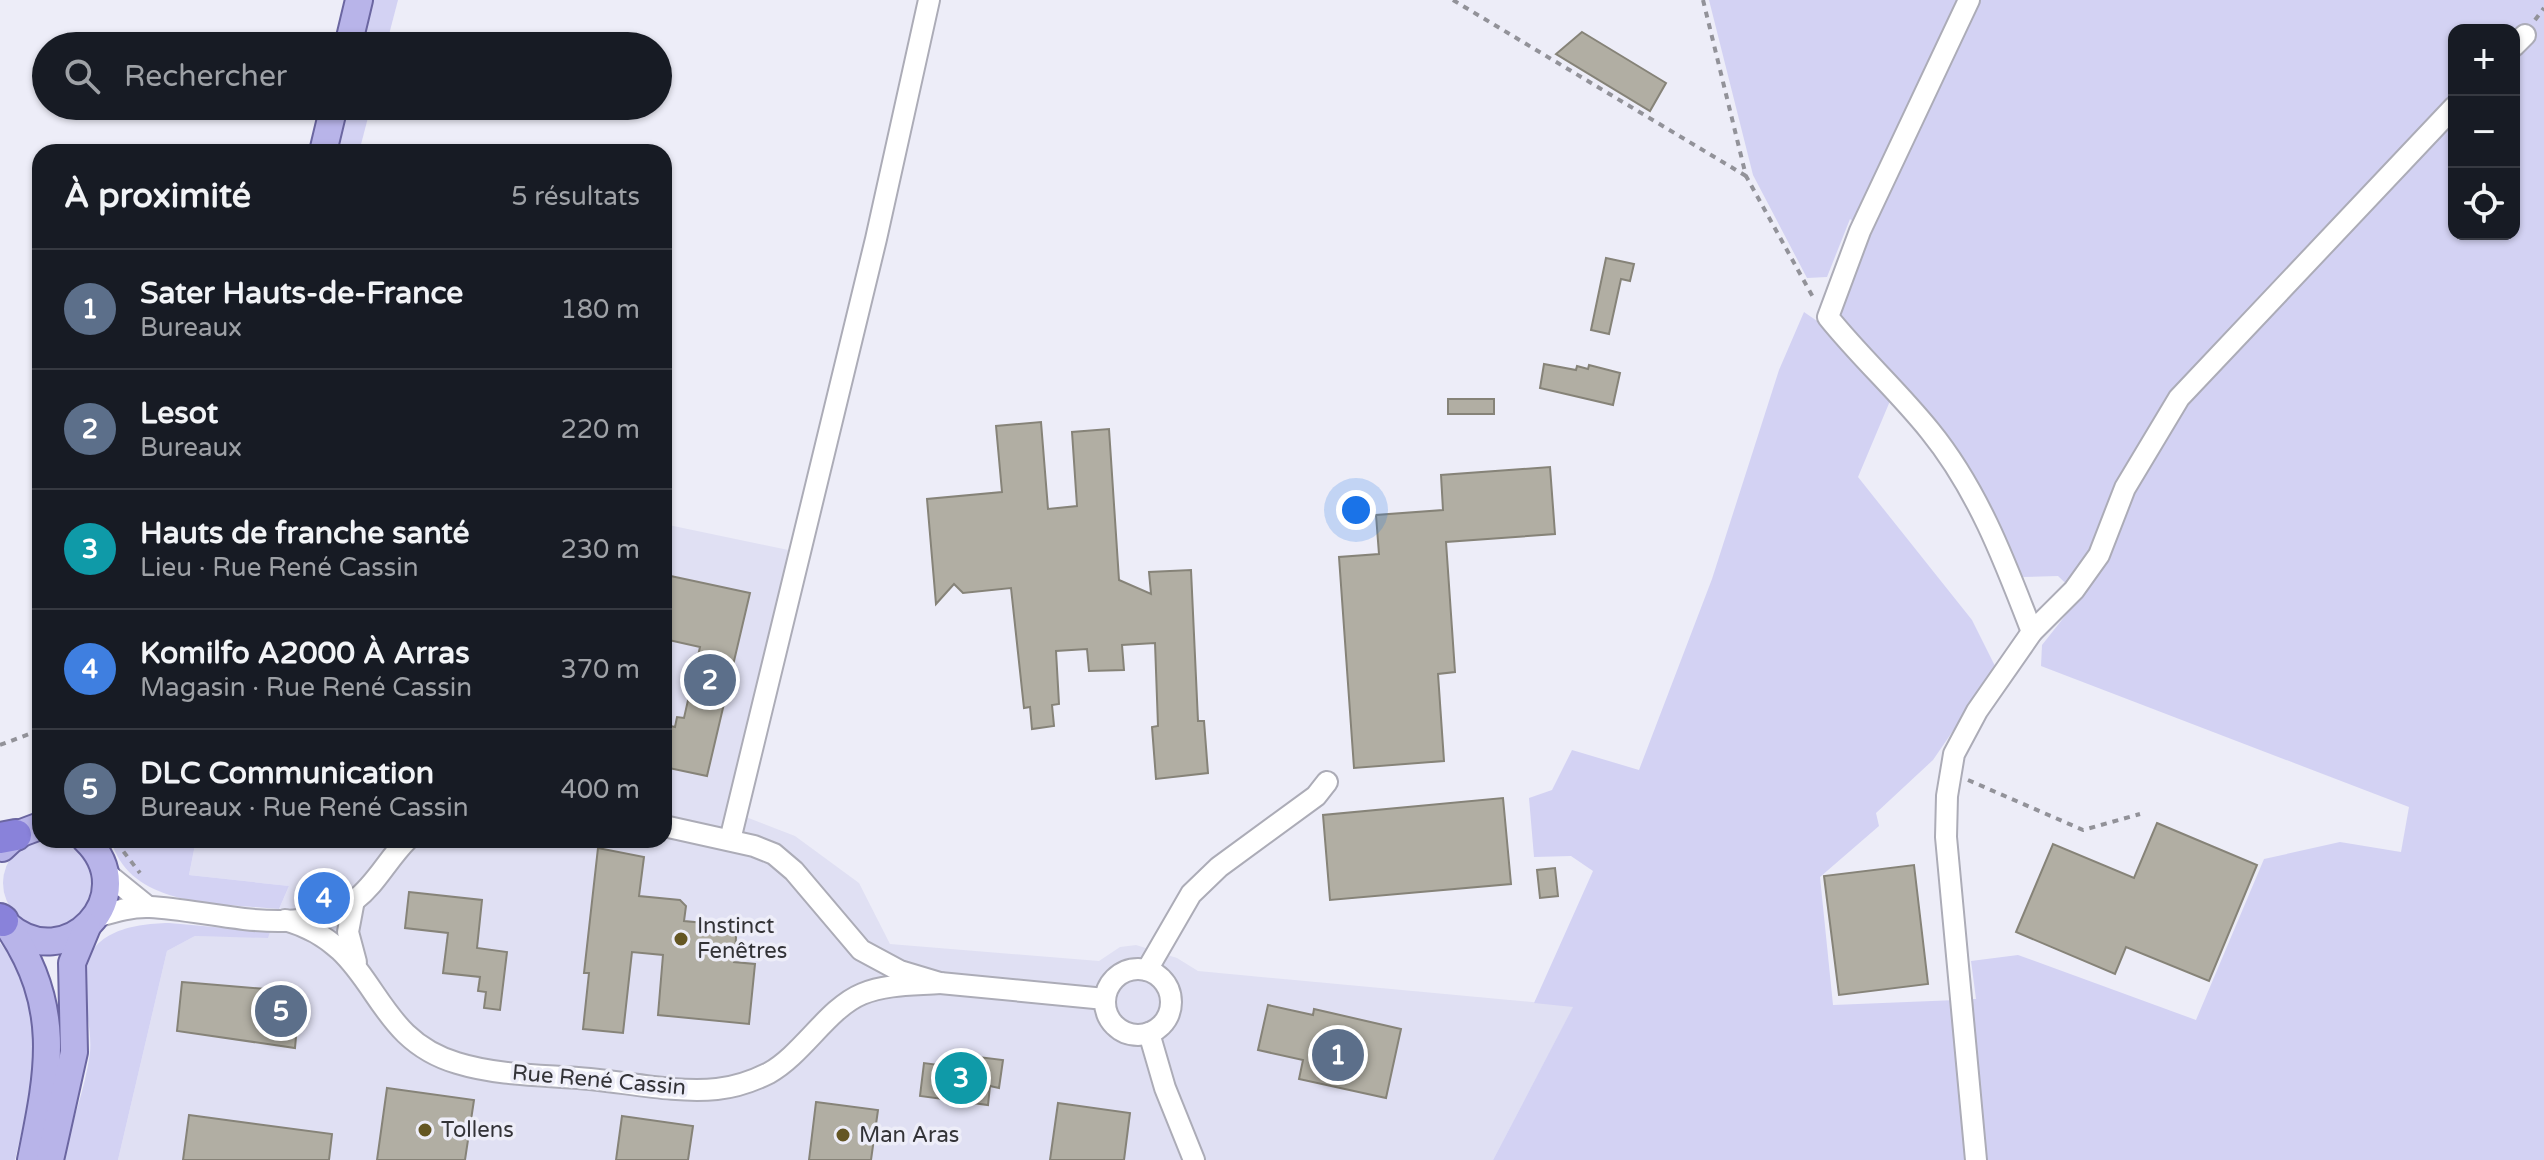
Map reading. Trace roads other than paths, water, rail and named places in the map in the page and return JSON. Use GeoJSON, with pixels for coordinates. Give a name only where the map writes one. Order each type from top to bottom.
{"type":"FeatureCollection","features":[{"type":"Feature","properties":{"kind":"main road"},"geometry":{"type":"LineString","coordinates":[[351,32],[359,0]]}},
{"type":"Feature","properties":{"kind":"main road"},"geometry":{"type":"LineString","coordinates":[[325,144],[331,120]]}},
{"type":"Feature","properties":{"kind":"main road"},"geometry":{"type":"LineString","coordinates":[[50,1160],[72,1063],[72,963],[104,899],[103,859]]}},
{"type":"Feature","properties":{"kind":"main road"},"geometry":{"type":"LineString","coordinates":[[3,921],[26,938],[48,942],[69,938],[91,922]]}},
{"type":"Feature","properties":{"kind":"main road"},"geometry":{"type":"LineString","coordinates":[[3,921],[38,984],[49,1034],[46,1084],[31,1160]]}},
{"type":"Feature","properties":{"kind":"street"},"geometry":{"type":"LineString","coordinates":[[730,840],[748,780],[929,0]]}},
{"type":"Feature","properties":{"kind":"street"},"geometry":{"type":"LineString","coordinates":[[1969,0],[1860,231],[1828,317],[1939,444],[1987,519],[2032,632]]}},
{"type":"Feature","properties":{"kind":"street"},"geometry":{"type":"LineString","coordinates":[[1976,1160],[1947,852],[1950,776],[1954,754],[1977,711],[2032,632],[2074,590],[2099,555],[2125,488],[2179,398],[2448,113]]}},
{"type":"Feature","properties":{"kind":"street"},"geometry":{"type":"LineString","coordinates":[[1147,970],[1191,894],[1219,867],[1316,796],[1327,782]]}},
{"type":"Feature","properties":{"kind":"street"},"geometry":{"type":"LineString","coordinates":[[672,828],[764,849],[784,861],[856,945],[885,965],[940,983],[1105,999]]}},
{"type":"Feature","properties":{"kind":"street"},"geometry":{"type":"LineString","coordinates":[[91,922],[147,906],[285,920],[318,917],[354,900],[398,848]]}},
{"type":"Feature","properties":{"kind":"street"},"geometry":{"type":"LineString","coordinates":[[103,859],[147,906]]}},
{"type":"Feature","properties":{"kind":"street"},"geometry":{"type":"LineString","coordinates":[[354,900],[348,932],[358,967]]}},
{"type":"Feature","properties":{"kind":"street","name":"Rue René Cassin"},"geometry":{"type":"LineString","coordinates":[[285,920],[325,936],[358,967],[396,1025],[413,1042],[442,1058],[508,1072],[687,1089],[730,1087],[772,1071],[854,998],[885,988],[940,983]]}},
{"type":"Feature","properties":{"kind":"street"},"geometry":{"type":"LineString","coordinates":[[854,998],[863,974],[856,945]]}},
{"type":"Feature","properties":{"kind":"street"},"geometry":{"type":"LineString","coordinates":[[1147,970],[1163,980],[1171,998],[1167,1018],[1149,1033],[1137,1035],[1120,1030],[1108,1016],[1105,999],[1110,984],[1121,973],[1147,970]]}},
{"type":"Feature","properties":{"kind":"street"},"geometry":{"type":"LineString","coordinates":[[1149,1033],[1165,1088],[1194,1160]]}},
{"type":"Feature","properties":{"kind":"place","name":"Lesot"},"geometry":{"type":"Point","coordinates":[710,680]}},
{"type":"Feature","properties":{"kind":"place","name":"Komilfo A2000 À Arras"},"geometry":{"type":"Point","coordinates":[324,898]}},
{"type":"Feature","properties":{"kind":"place","name":"Instinct Fenêtres"},"geometry":{"type":"Point","coordinates":[681,939]}},
{"type":"Feature","properties":{"kind":"place","name":"DLC Communication"},"geometry":{"type":"Point","coordinates":[281,1011]}},
{"type":"Feature","properties":{"kind":"place","name":"Sater Hauts-de-France"},"geometry":{"type":"Point","coordinates":[1338,1055]}},
{"type":"Feature","properties":{"kind":"place","name":"Hauts de franche santé"},"geometry":{"type":"Point","coordinates":[961,1078]}},
{"type":"Feature","properties":{"kind":"place","name":"Tollens"},"geometry":{"type":"Point","coordinates":[425,1130]}},
{"type":"Feature","properties":{"kind":"place","name":"Man Aras"},"geometry":{"type":"Point","coordinates":[843,1135]}}]}
